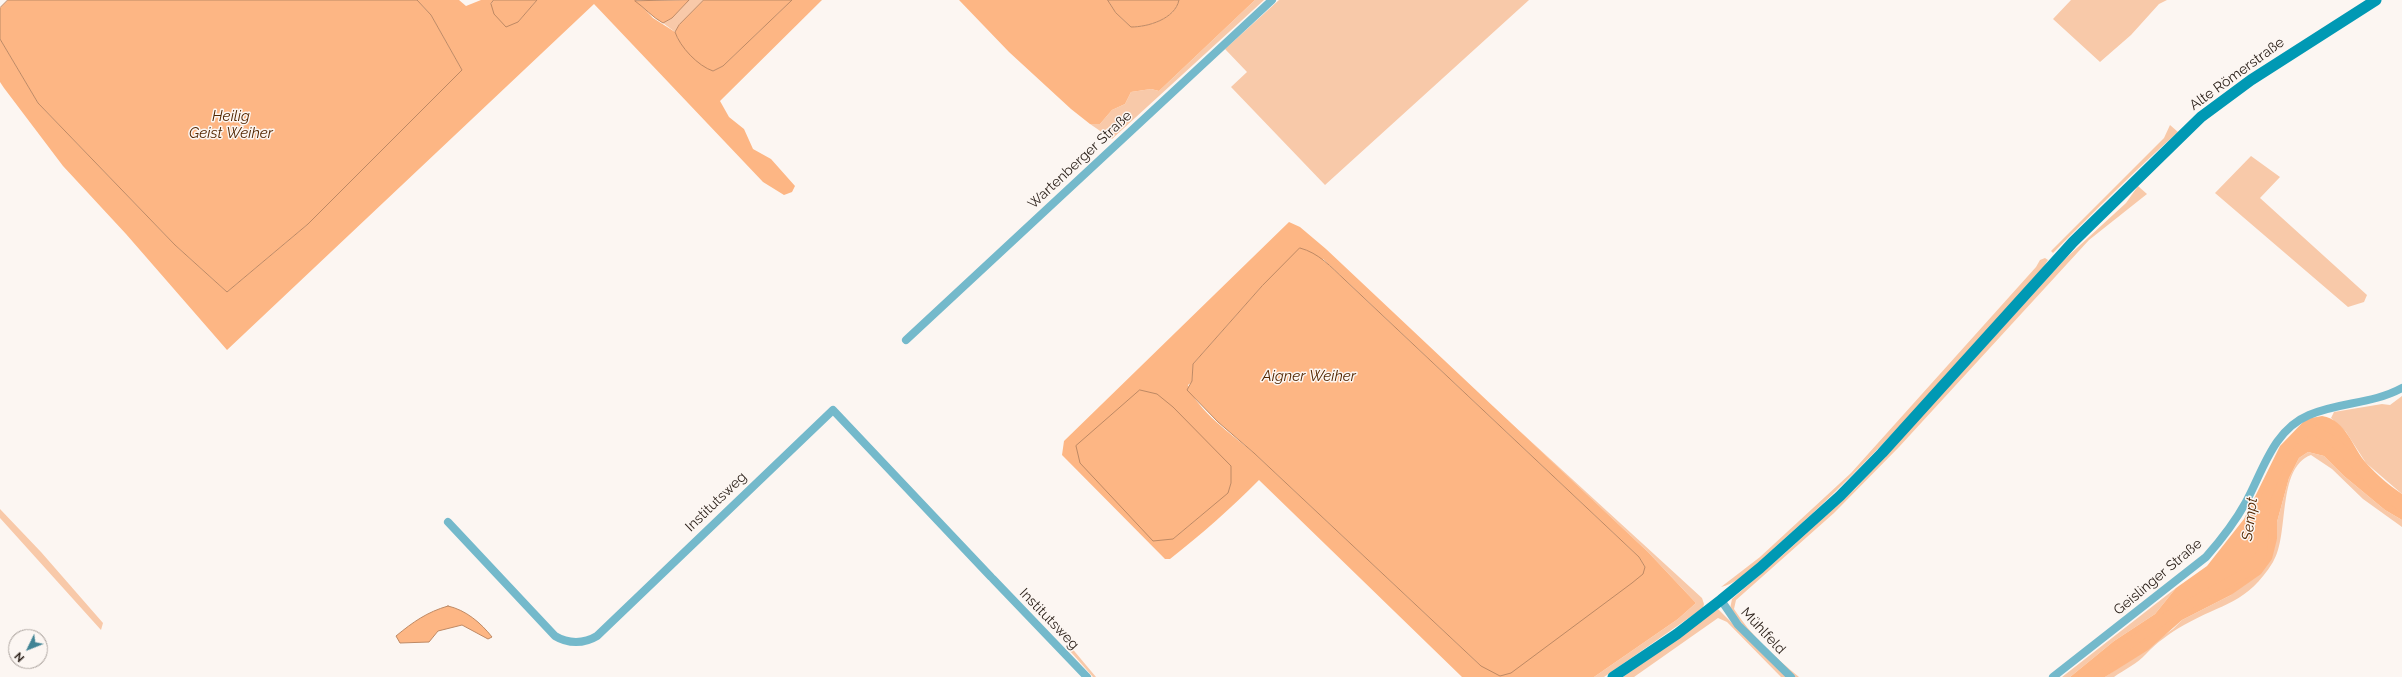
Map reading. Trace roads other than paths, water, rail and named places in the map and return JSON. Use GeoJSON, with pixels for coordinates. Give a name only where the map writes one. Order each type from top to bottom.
{"type":"FeatureCollection","features":[{"type":"Feature","properties":{"kind":"main road","name":"Alte Römerstraße"},"geometry":{"type":"LineString","coordinates":[[1613,677],[1677,634],[1721,600],[1760,568],[1840,496],[1886,449],[2015,304],[2111,205],[2201,117],[2222,100],[2335,24],[2376,0]]}},
{"type":"Feature","properties":{"kind":"street","name":"Wartenberger Straße"},"geometry":{"type":"LineString","coordinates":[[906,340],[1272,0]]}},
{"type":"Feature","properties":{"kind":"street","name":"Geislinger Straße"},"geometry":{"type":"LineString","coordinates":[[2053,677],[2206,557],[2225,534],[2245,503],[2269,454],[2279,438],[2287,430],[2308,415],[2346,405],[2369,401],[2402,388]]}},
{"type":"Feature","properties":{"kind":"street","name":"Institutsweg"},"geometry":{"type":"LineString","coordinates":[[448,522],[555,636],[566,641],[590,640],[597,636],[833,410],[1087,677]]}},
{"type":"Feature","properties":{"kind":"street","name":"Mühlfeld"},"geometry":{"type":"LineString","coordinates":[[1721,600],[1738,626],[1791,677]]}},
{"type":"Feature","properties":{"kind":"water","name":"Heilig Geist Weiher"},"geometry":{"type":"Polygon","coordinates":[[[8,0],[417,0],[431,15],[462,70],[308,224],[227,292],[175,245],[38,103],[0,39],[0,8],[8,0]]]}},
{"type":"Feature","properties":{"kind":"water"},"geometry":{"type":"Polygon","coordinates":[[[494,0],[537,0],[518,22],[506,27],[494,14],[491,4],[494,0]]]}},
{"type":"Feature","properties":{"kind":"water"},"geometry":{"type":"Polygon","coordinates":[[[689,0],[672,18],[663,23],[635,1],[689,0]]]}},
{"type":"Feature","properties":{"kind":"water"},"geometry":{"type":"Polygon","coordinates":[[[704,0],[792,0],[723,66],[713,71],[701,65],[685,50],[675,32],[679,25],[704,0]]]}},
{"type":"Feature","properties":{"kind":"water"},"geometry":{"type":"Polygon","coordinates":[[[1108,0],[1179,0],[1172,12],[1160,21],[1138,27],[1131,27],[1116,13],[1108,0]]]}},
{"type":"Feature","properties":{"kind":"water","name":"Aigner Weiher"},"geometry":{"type":"Polygon","coordinates":[[[1300,248],[1313,253],[1330,265],[1639,557],[1645,567],[1643,574],[1632,583],[1511,673],[1500,676],[1481,666],[1254,453],[1218,422],[1187,390],[1192,381],[1193,364],[1262,286],[1300,248]]]}},
{"type":"Feature","properties":{"kind":"water"},"geometry":{"type":"Polygon","coordinates":[[[1140,390],[1157,394],[1173,407],[1231,466],[1231,483],[1228,493],[1173,539],[1153,541],[1080,463],[1076,446],[1140,390]]]}},
{"type":"Feature","properties":{"kind":"water"},"geometry":{"type":"Polygon","coordinates":[[[448,606],[455,608],[473,618],[492,637],[488,639],[462,625],[438,631],[429,642],[400,643],[396,636],[402,631],[427,614],[448,606]]]}},
{"type":"Feature","properties":{"kind":"waterway","name":"Sempt"},"geometry":{"type":"LineString","coordinates":[[2083,677],[2168,616],[2246,573],[2262,553],[2266,498],[2285,451],[2297,437],[2312,429],[2335,442],[2384,495],[2402,506]]}}]}
